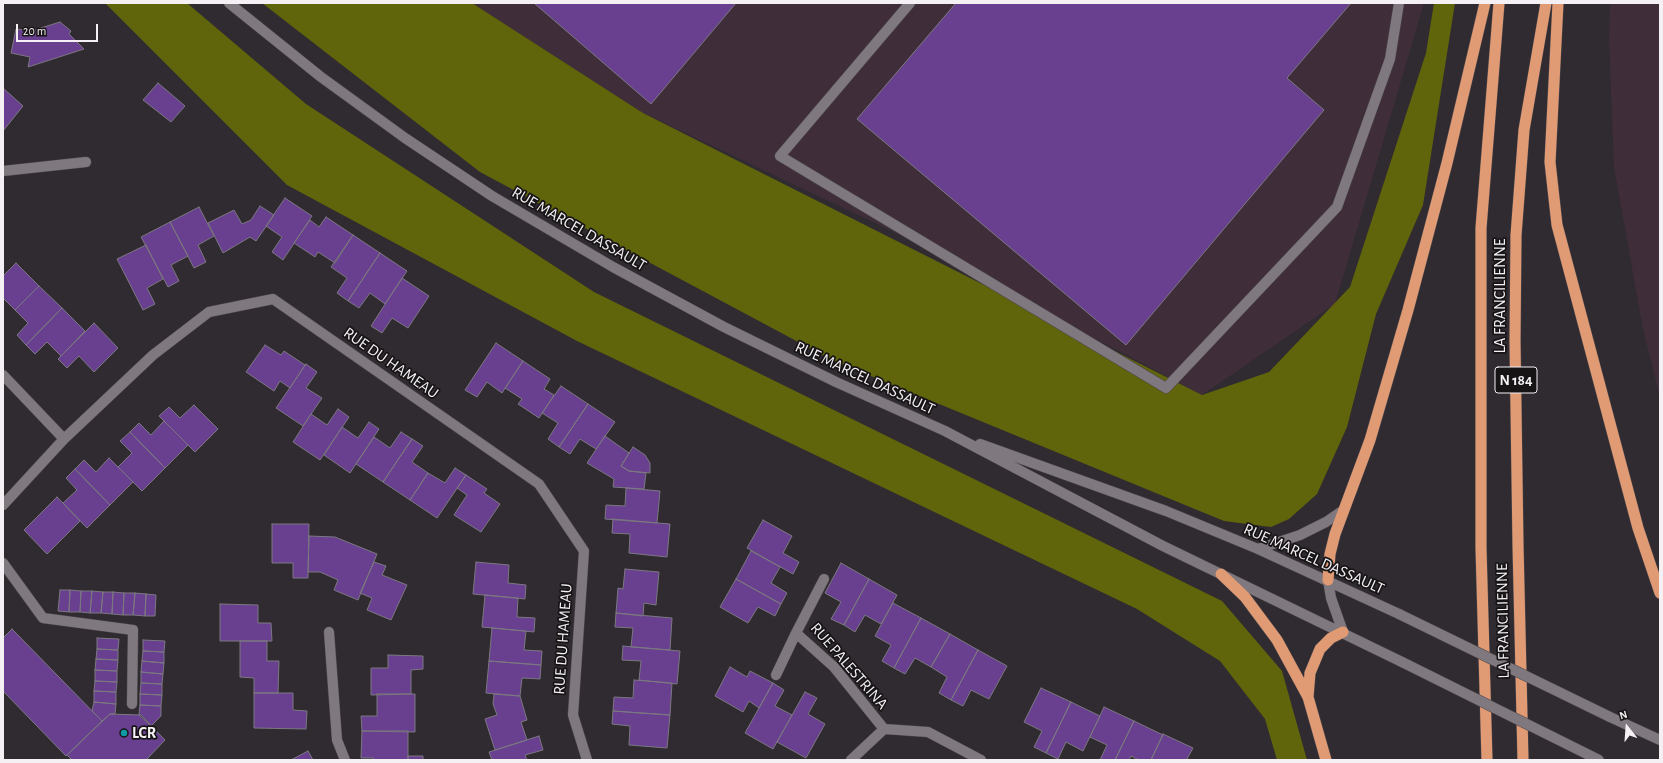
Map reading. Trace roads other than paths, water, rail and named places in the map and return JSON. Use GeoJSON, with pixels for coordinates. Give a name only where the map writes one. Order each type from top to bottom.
{"type":"FeatureCollection","features":[{"type":"Feature","properties":{"kind":"highway"},"geometry":{"type":"LineString","coordinates":[[1328,580],[1330,554],[1342,511],[1370,440],[1408,310],[1447,163],[1484,3]]}},
{"type":"Feature","properties":{"kind":"highway","name":"LA FRANCILIENNE"},"geometry":{"type":"LineString","coordinates":[[1487,760],[1481,548],[1481,228],[1500,3]]}},
{"type":"Feature","properties":{"kind":"highway","name":"LA FRANCILIENNE"},"geometry":{"type":"LineString","coordinates":[[1523,760],[1515,341],[1516,235],[1524,130],[1546,3]]}},
{"type":"Feature","properties":{"kind":"highway"},"geometry":{"type":"LineString","coordinates":[[1558,3],[1550,162],[1557,224],[1638,528],[1660,593]]}},
{"type":"Feature","properties":{"kind":"highway"},"geometry":{"type":"LineString","coordinates":[[1221,574],[1245,597],[1261,616],[1277,640],[1308,697],[1326,760]]}},
{"type":"Feature","properties":{"kind":"highway"},"geometry":{"type":"LineString","coordinates":[[1308,697],[1310,674],[1320,649],[1331,638],[1343,632]]}},
{"type":"Feature","properties":{"kind":"street","name":"RUE MARCEL DASSAULT"},"geometry":{"type":"LineString","coordinates":[[229,3],[321,77],[393,130],[492,196],[613,267],[724,327],[836,382],[944,431],[1163,546],[1343,632],[1599,760]]}},
{"type":"Feature","properties":{"kind":"street"},"geometry":{"type":"LineString","coordinates":[[910,3],[780,156],[1166,388],[1337,207],[1390,59],[1399,3]]}},
{"type":"Feature","properties":{"kind":"street"},"geometry":{"type":"LineString","coordinates":[[3,171],[86,162]]}},
{"type":"Feature","properties":{"kind":"street","name":"RUE DU HAMEAU"},"geometry":{"type":"LineString","coordinates":[[3,506],[64,439],[153,355],[210,312],[273,299],[539,484],[544,491],[584,551],[573,715],[587,760]]}},
{"type":"Feature","properties":{"kind":"street"},"geometry":{"type":"LineString","coordinates":[[3,375],[64,439]]}},
{"type":"Feature","properties":{"kind":"street","name":"RUE MARCEL DASSAULT"},"geometry":{"type":"LineString","coordinates":[[944,431],[1166,511],[1258,549],[1328,580],[1660,740]]}},
{"type":"Feature","properties":{"kind":"street"},"geometry":{"type":"LineString","coordinates":[[1258,549],[1300,535],[1326,522],[1342,511]]}},
{"type":"Feature","properties":{"kind":"street"},"geometry":{"type":"LineString","coordinates":[[3,563],[44,618],[133,630],[132,704]]}},
{"type":"Feature","properties":{"kind":"street","name":"RUE PALESTRINA"},"geometry":{"type":"LineString","coordinates":[[824,578],[796,633],[834,667],[884,729]]}},
{"type":"Feature","properties":{"kind":"street"},"geometry":{"type":"LineString","coordinates":[[1328,580],[1331,598],[1343,632]]}},
{"type":"Feature","properties":{"kind":"street"},"geometry":{"type":"LineString","coordinates":[[329,632],[337,740],[345,760]]}},
{"type":"Feature","properties":{"kind":"street"},"geometry":{"type":"LineString","coordinates":[[776,675],[796,633]]}},
{"type":"Feature","properties":{"kind":"street"},"geometry":{"type":"LineString","coordinates":[[851,760],[884,729],[928,732],[981,760]]}},
{"type":"Feature","properties":{"kind":"place","name":"LCR"},"geometry":{"type":"Point","coordinates":[124,733]}}]}
